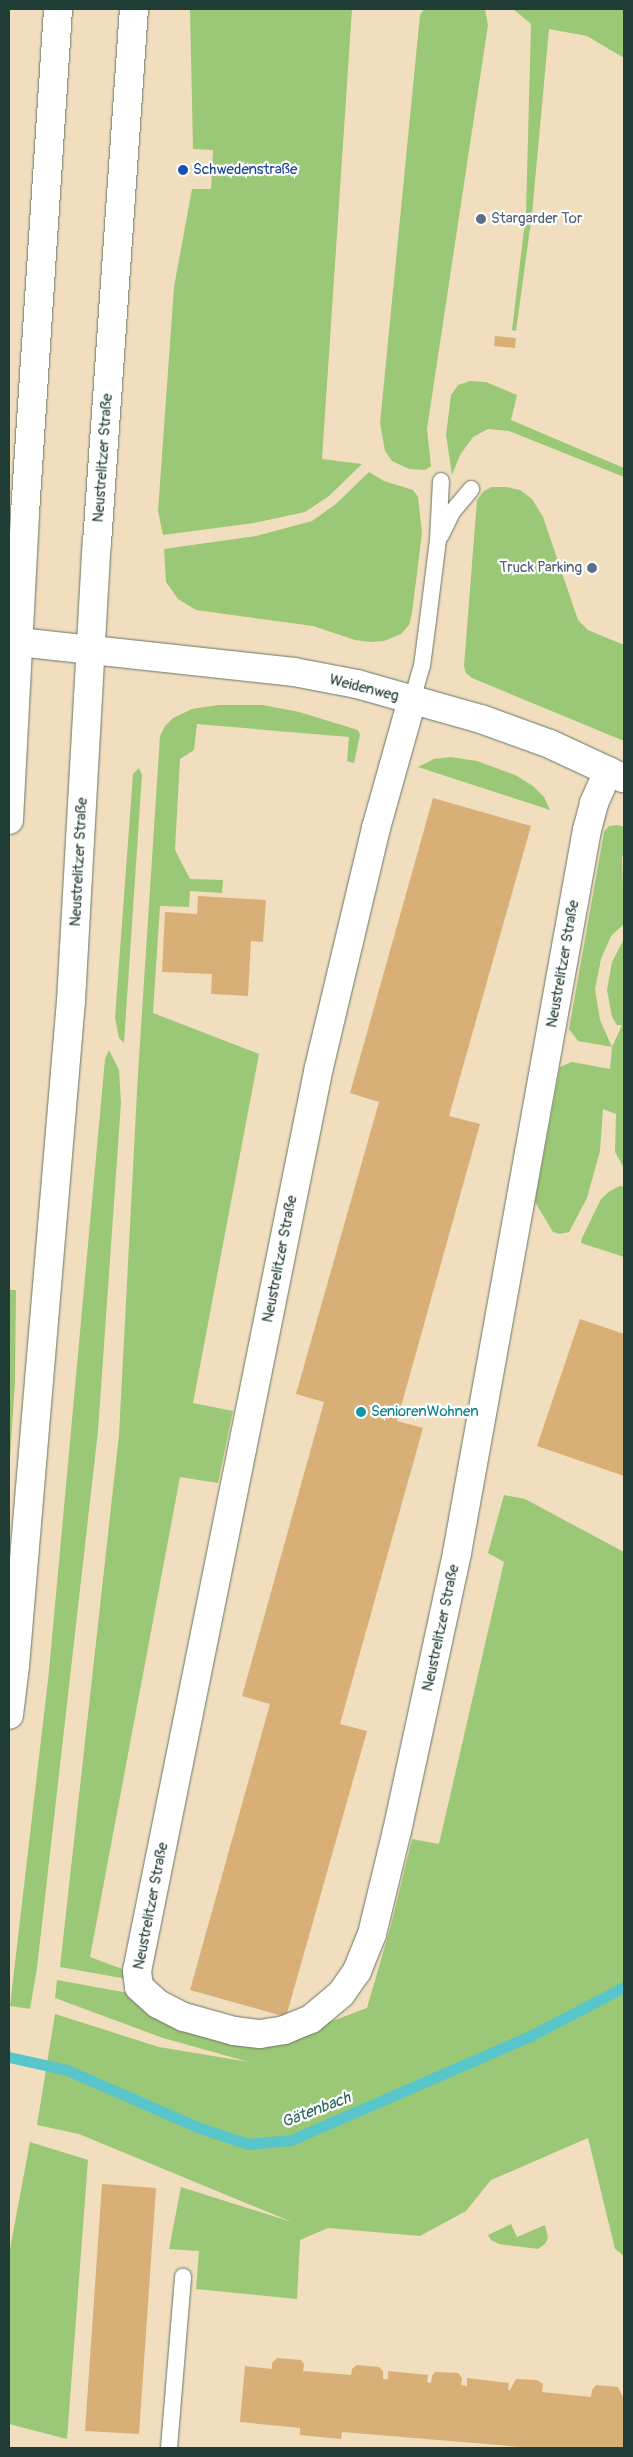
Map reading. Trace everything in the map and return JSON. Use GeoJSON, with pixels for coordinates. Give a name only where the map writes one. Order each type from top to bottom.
{"type":"FeatureCollection","features":[{"type":"Feature","properties":{"kind":"street"},"geometry":{"type":"LineString","coordinates":[[9,820],[14,641],[26,495],[58,9]]}},
{"type":"Feature","properties":{"kind":"street","name":"Neustrelitzer Straße"},"geometry":{"type":"LineString","coordinates":[[9,1715],[15,1666],[71,1001],[91,650],[134,9]]}},
{"type":"Feature","properties":{"kind":"street"},"geometry":{"type":"LineString","coordinates":[[14,641],[91,650]]}},
{"type":"Feature","properties":{"kind":"street","name":"Weidenweg"},"geometry":{"type":"LineString","coordinates":[[91,650],[294,672],[357,684],[481,719],[533,738],[616,774]]}},
{"type":"Feature","properties":{"kind":"street","name":"Neustrelitzer Straße"},"geometry":{"type":"LineString","coordinates":[[412,700],[376,828],[319,1067],[137,1971],[139,1987],[158,2004],[184,2017],[234,2031],[260,2034],[284,2030],[312,2019],[341,1994],[357,1970],[372,1934],[397,1831],[457,1553],[587,830],[594,803],[616,774]]}},
{"type":"Feature","properties":{"kind":"lane"},"geometry":{"type":"LineString","coordinates":[[412,700],[422,666],[438,540],[441,481]]}},
{"type":"Feature","properties":{"kind":"lane"},"geometry":{"type":"LineString","coordinates":[[438,540],[452,512],[471,488]]}},
{"type":"Feature","properties":{"kind":"lane"},"geometry":{"type":"LineString","coordinates":[[169,2448],[183,2277]]}},
{"type":"Feature","properties":{"kind":"green space"},"geometry":{"type":"Polygon","coordinates":[[[190,9],[352,9],[322,459],[362,464],[329,496],[305,512],[254,523],[163,535],[158,511],[174,287],[192,189],[211,189],[213,150],[193,149],[190,9]]]}},
{"type":"Feature","properties":{"kind":"green space"},"geometry":{"type":"Polygon","coordinates":[[[424,9],[485,9],[488,25],[427,429],[431,466],[425,470],[409,469],[392,461],[385,451],[380,423],[420,15],[424,9]]]}},
{"type":"Feature","properties":{"kind":"green space"},"geometry":{"type":"Polygon","coordinates":[[[513,9],[624,9],[624,58],[587,36],[549,29],[532,214],[516,331],[512,330],[526,213],[531,24],[513,9]]]}},
{"type":"Feature","properties":{"kind":"green space"},"geometry":{"type":"Polygon","coordinates":[[[470,381],[486,382],[517,395],[511,420],[624,468],[624,477],[509,431],[488,429],[473,437],[460,455],[452,475],[446,435],[451,395],[458,385],[470,381]]]}},
{"type":"Feature","properties":{"kind":"green space"},"geometry":{"type":"Polygon","coordinates":[[[369,472],[384,481],[413,490],[418,497],[422,533],[412,613],[409,625],[401,634],[384,641],[371,642],[355,640],[313,626],[196,610],[178,599],[166,582],[164,549],[256,536],[312,521],[336,504],[369,472]]]}},
{"type":"Feature","properties":{"kind":"green space"},"geometry":{"type":"Polygon","coordinates":[[[492,487],[520,490],[532,499],[543,517],[578,620],[588,630],[624,645],[624,741],[472,678],[466,673],[464,666],[477,500],[484,491],[492,487]]]}},
{"type":"Feature","properties":{"kind":"green space"},"geometry":{"type":"Polygon","coordinates":[[[219,705],[263,705],[299,712],[358,730],[360,735],[354,763],[347,761],[349,737],[197,724],[194,750],[180,759],[175,850],[190,879],[223,880],[222,893],[190,891],[189,907],[160,906],[153,1013],[259,1054],[193,1403],[233,1411],[218,1483],[180,1477],[90,1957],[125,1970],[127,1979],[60,1967],[119,1435],[138,1073],[160,736],[165,726],[173,718],[192,709],[219,705]]]}},
{"type":"Feature","properties":{"kind":"green space"},"geometry":{"type":"Polygon","coordinates":[[[451,757],[477,761],[515,775],[533,786],[544,797],[550,810],[418,767],[434,759],[451,757]]]}},
{"type":"Feature","properties":{"kind":"green space"},"geometry":{"type":"Polygon","coordinates":[[[139,768],[142,775],[124,1043],[119,1038],[115,1018],[133,774],[139,768]]]}},
{"type":"Feature","properties":{"kind":"green space"},"geometry":{"type":"Polygon","coordinates":[[[618,825],[624,827],[624,852],[622,857],[624,924],[611,936],[601,959],[595,989],[600,1020],[612,1047],[578,1041],[569,1029],[604,832],[609,826],[618,825]]]}},
{"type":"Feature","properties":{"kind":"green space"},"geometry":{"type":"Polygon","coordinates":[[[624,939],[624,1168],[615,1152],[616,1114],[603,1109],[600,1151],[587,1198],[569,1232],[560,1234],[553,1232],[535,1202],[560,1067],[572,1062],[610,1069],[612,1047],[622,1025],[617,1025],[612,1017],[607,990],[612,962],[624,939]]]}},
{"type":"Feature","properties":{"kind":"green space"},"geometry":{"type":"Polygon","coordinates":[[[109,1050],[119,1070],[121,1103],[98,1431],[37,1968],[30,2009],[10,2006],[49,1671],[105,1059],[109,1050]]]}},
{"type":"Feature","properties":{"kind":"green space"},"geometry":{"type":"Polygon","coordinates":[[[620,1186],[624,1187],[624,1257],[581,1243],[601,1199],[610,1191],[620,1186]]]}},
{"type":"Feature","properties":{"kind":"green space"},"geometry":{"type":"Polygon","coordinates":[[[9,1290],[16,1290],[15,1381],[9,1473],[9,1290]]]}},
{"type":"Feature","properties":{"kind":"green space"},"geometry":{"type":"Polygon","coordinates":[[[504,1495],[525,1499],[624,1552],[624,2256],[615,2249],[588,2138],[491,2180],[466,2211],[420,2236],[328,2228],[300,2240],[297,2299],[196,2289],[199,2251],[169,2249],[181,2187],[292,2222],[79,2134],[37,2125],[55,2014],[159,2047],[249,2062],[163,2038],[55,1998],[57,1980],[134,1994],[179,2030],[260,2048],[367,2008],[390,1929],[412,1839],[439,1844],[504,1562],[488,1553],[504,1495]]]}},
{"type":"Feature","properties":{"kind":"green space"},"geometry":{"type":"Polygon","coordinates":[[[30,2142],[88,2160],[67,2439],[9,2424],[9,2254],[30,2142]]]}},
{"type":"Feature","properties":{"kind":"green space"},"geometry":{"type":"Polygon","coordinates":[[[511,2224],[517,2237],[545,2225],[548,2238],[545,2244],[538,2249],[499,2244],[491,2240],[488,2235],[511,2224]]]}},
{"type":"Feature","properties":{"kind":"building"},"geometry":{"type":"Polygon","coordinates":[[[495,336],[516,338],[515,348],[494,346],[495,336]]]}},
{"type":"Feature","properties":{"kind":"building","name":"SeniorenWohnen"},"geometry":{"type":"Polygon","coordinates":[[[433,798],[531,826],[449,1116],[480,1124],[397,1421],[423,1428],[340,1724],[367,1731],[286,2017],[190,1990],[270,1704],[242,1696],[324,1402],[296,1394],[379,1102],[350,1093],[433,798]]]}},
{"type":"Feature","properties":{"kind":"building"},"geometry":{"type":"Polygon","coordinates":[[[198,896],[266,900],[263,942],[251,941],[248,996],[211,994],[212,974],[162,972],[165,912],[197,914],[198,896]]]}},
{"type":"Feature","properties":{"kind":"building"},"geometry":{"type":"Polygon","coordinates":[[[580,1319],[624,1334],[624,1476],[537,1446],[580,1319]]]}},
{"type":"Feature","properties":{"kind":"building"},"geometry":{"type":"Polygon","coordinates":[[[102,2184],[156,2188],[139,2434],[85,2431],[102,2184]]]}},
{"type":"Feature","properties":{"kind":"building"},"geometry":{"type":"Polygon","coordinates":[[[277,2358],[301,2360],[304,2364],[303,2371],[351,2375],[352,2369],[357,2365],[379,2367],[383,2371],[383,2379],[388,2379],[388,2371],[428,2375],[427,2382],[431,2383],[435,2372],[458,2373],[462,2378],[461,2385],[467,2386],[467,2378],[509,2383],[508,2390],[510,2390],[516,2379],[537,2380],[543,2384],[542,2392],[591,2397],[592,2390],[596,2385],[618,2387],[624,2399],[624,2448],[533,2448],[342,2432],[341,2439],[300,2435],[300,2428],[240,2422],[245,2366],[272,2369],[272,2363],[277,2358]]]}},
{"type":"Feature","properties":{"kind":"waterway","name":"Gätenbach"},"geometry":{"type":"LineString","coordinates":[[9,2057],[67,2070],[200,2128],[248,2144],[291,2140],[532,2035],[624,1987]]}},
{"type":"Feature","properties":{"kind":"place","name":"Schwedenstraße"},"geometry":{"type":"Point","coordinates":[183,170]}},
{"type":"Feature","properties":{"kind":"place","name":"Stargarder Tor"},"geometry":{"type":"Point","coordinates":[481,219]}},
{"type":"Feature","properties":{"kind":"place","name":"Truck Parking"},"geometry":{"type":"Point","coordinates":[592,568]}},
{"type":"Feature","properties":{"kind":"place","name":"SeniorenWohnen"},"geometry":{"type":"Point","coordinates":[361,1412]}}]}
